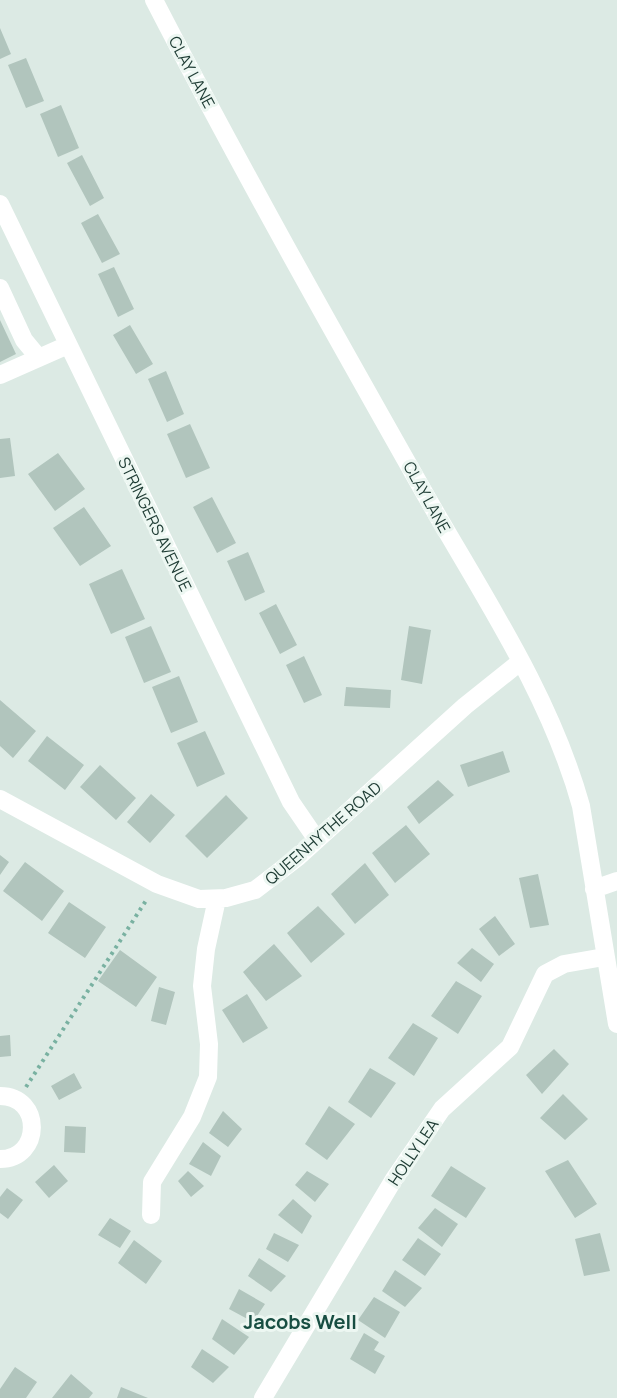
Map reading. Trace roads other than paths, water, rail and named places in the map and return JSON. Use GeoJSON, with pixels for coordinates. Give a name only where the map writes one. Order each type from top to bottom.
{"type":"FeatureCollection","features":[{"type":"Feature","properties":{"kind":"street","name":"CLAY LANE"},"geometry":{"type":"LineString","coordinates":[[154,0],[344,350],[547,712],[572,774],[585,827],[604,957],[617,1024]]}},
{"type":"Feature","properties":{"kind":"street","name":"STRINGERS AVENUE"},"geometry":{"type":"LineString","coordinates":[[0,204],[5,230],[68,345],[291,802],[317,840]]}},
{"type":"Feature","properties":{"kind":"street"},"geometry":{"type":"LineString","coordinates":[[0,288],[24,340],[38,357]]}},
{"type":"Feature","properties":{"kind":"street"},"geometry":{"type":"LineString","coordinates":[[0,375],[68,345]]}},
{"type":"Feature","properties":{"kind":"street","name":"QUEENHYTHE ROAD"},"geometry":{"type":"LineString","coordinates":[[0,799],[157,884],[200,898],[217,899],[242,895],[255,890],[317,840],[465,706],[520,662]]}},
{"type":"Feature","properties":{"kind":"street"},"geometry":{"type":"LineString","coordinates":[[594,889],[617,880]]}},
{"type":"Feature","properties":{"kind":"street"},"geometry":{"type":"LineString","coordinates":[[151,1215],[152,1182],[192,1117],[208,1077],[209,1044],[202,986],[206,949],[217,899]]}},
{"type":"Feature","properties":{"kind":"street","name":"HOLLY LEA"},"geometry":{"type":"LineString","coordinates":[[263,1398],[394,1179],[442,1109],[510,1047],[544,974],[564,964],[604,957]]}},
{"type":"Feature","properties":{"kind":"street"},"geometry":{"type":"LineString","coordinates":[[0,1159],[14,1157],[27,1147],[32,1137],[31,1116],[9,1098]]}},
{"type":"Feature","properties":{"kind":"district","name":"Jacobs Well"},"geometry":{"type":"Point","coordinates":[300,1321]}}]}
